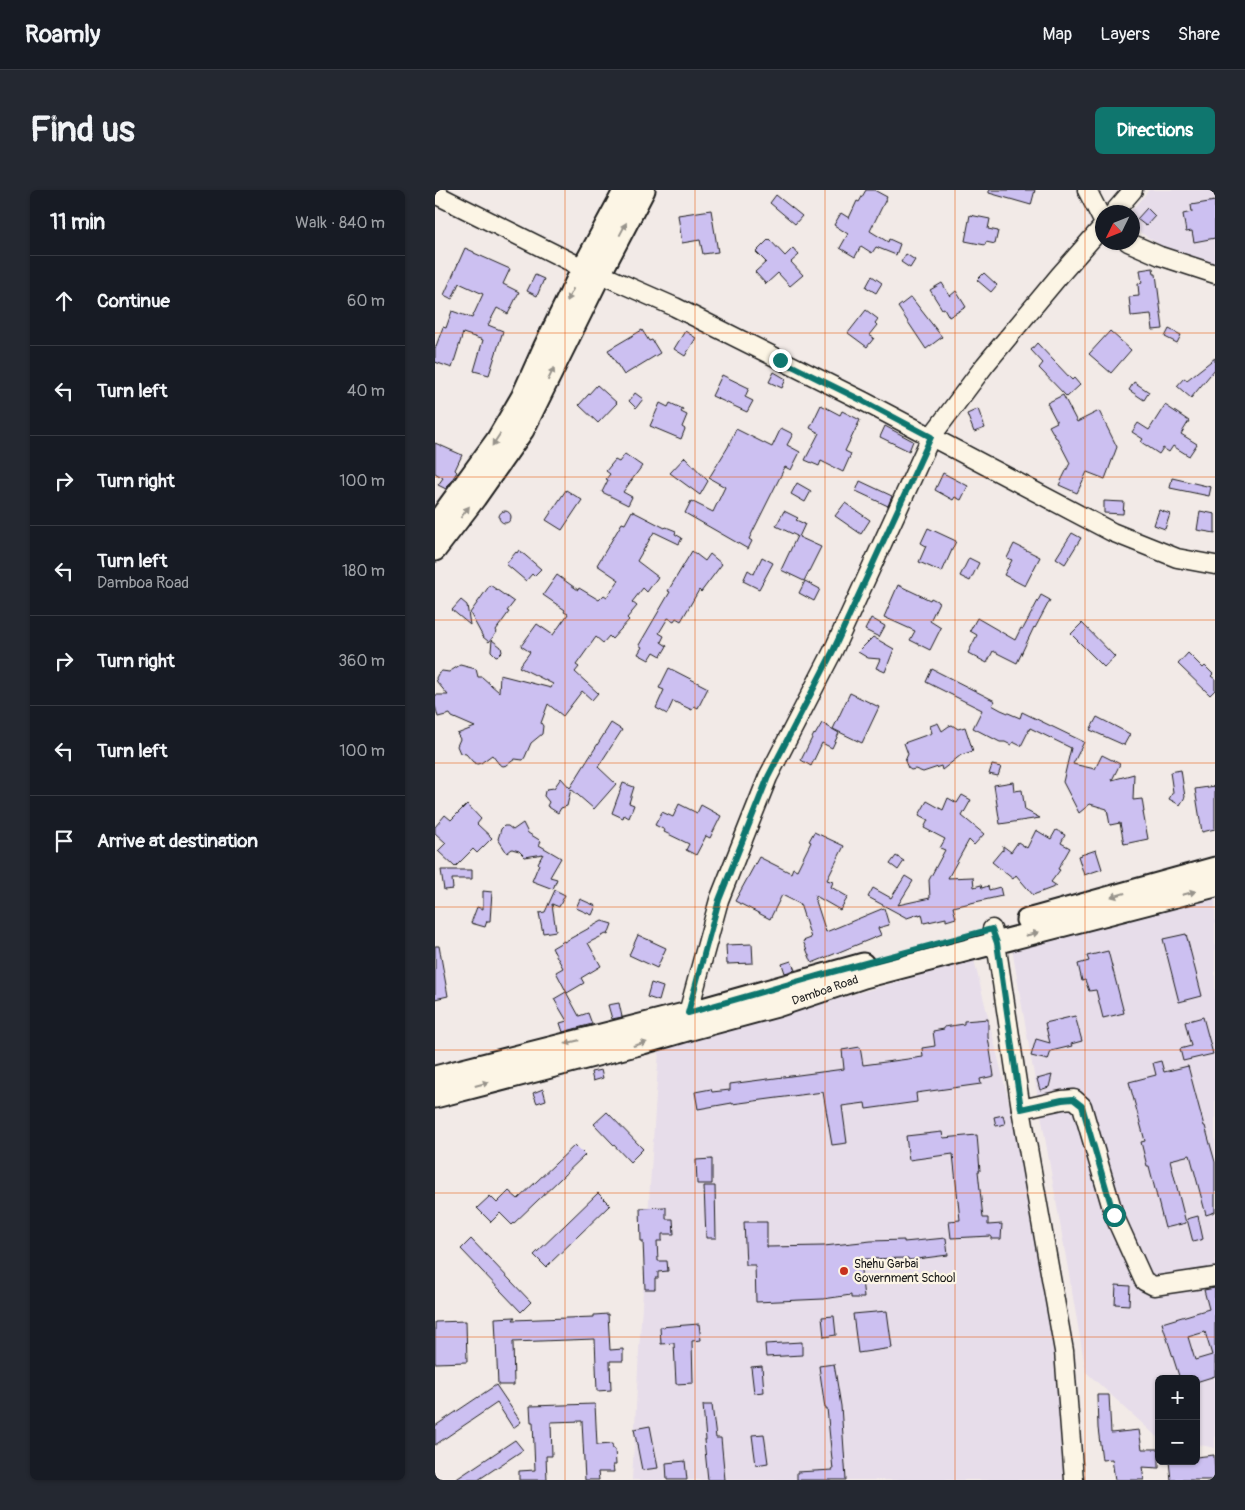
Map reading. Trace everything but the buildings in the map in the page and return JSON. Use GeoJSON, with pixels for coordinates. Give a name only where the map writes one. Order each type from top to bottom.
{"type":"FeatureCollection","features":[{"type":"Feature","properties":{"kind":"main road"},"geometry":{"type":"LineString","coordinates":[[435,550],[475,498],[523,430],[625,190]]}},
{"type":"Feature","properties":{"kind":"main road"},"geometry":{"type":"LineString","coordinates":[[435,525],[497,440],[522,397],[544,348],[644,190]]}},
{"type":"Feature","properties":{"kind":"main road","name":"Damboa Road"},"geometry":{"type":"LineString","coordinates":[[435,1077],[689,1021],[777,1006],[994,936],[1215,868]]}},
{"type":"Feature","properties":{"kind":"main road","name":"Damboa Road"},"geometry":{"type":"LineString","coordinates":[[994,936],[1215,886]]}},
{"type":"Feature","properties":{"kind":"main road","name":"Damboa Road"},"geometry":{"type":"LineString","coordinates":[[435,1097],[643,1043],[689,1021]]}},
{"type":"Feature","properties":{"kind":"street"},"geometry":{"type":"LineString","coordinates":[[1087,190],[1095,206]]}},
{"type":"Feature","properties":{"kind":"street"},"geometry":{"type":"LineString","coordinates":[[1120,205],[1133,190]]}},
{"type":"Feature","properties":{"kind":"street"},"geometry":{"type":"LineString","coordinates":[[435,194],[592,271],[675,308],[863,401],[1112,532],[1177,558],[1215,565]]}},
{"type":"Feature","properties":{"kind":"street"},"geometry":{"type":"LineString","coordinates":[[689,1021],[719,900],[768,777],[833,651],[931,437],[985,365],[1095,235]]}},
{"type":"Feature","properties":{"kind":"street"},"geometry":{"type":"LineString","coordinates":[[1140,247],[1160,256],[1215,274]]}},
{"type":"Feature","properties":{"kind":"street"},"geometry":{"type":"LineString","coordinates":[[994,936],[1021,1109],[1064,1351],[1074,1480]]}},
{"type":"Feature","properties":{"kind":"street"},"geometry":{"type":"LineString","coordinates":[[1021,1109],[1073,1099],[1082,1106],[1114,1215],[1144,1281],[1154,1286],[1215,1277]]}},
{"type":"Feature","properties":{"kind":"shaded area"},"geometry":{"type":"Polygon","coordinates":[[[1149,190],[1215,190],[1215,264],[1167,249],[1140,232],[1140,205],[1136,205],[1149,190]]]}},
{"type":"Feature","properties":{"kind":"shaded area"},"geometry":{"type":"Polygon","coordinates":[[[1215,898],[1215,1448],[1200,1445],[1200,1375],[1155,1375],[1155,1435],[1086,1372],[1012,949],[1215,898]]]}},
{"type":"Feature","properties":{"kind":"shaded area","name":"Shehu Garbai Government School"},"geometry":{"type":"Polygon","coordinates":[[[974,960],[1031,1192],[1058,1359],[1066,1480],[632,1480],[659,1050],[974,960]]]}},
{"type":"Feature","properties":{"kind":"place","name":"Shehu Garbai Government School"},"geometry":{"type":"Point","coordinates":[844,1271]}},
{"type":"Feature","properties":{"kind":"route"},"geometry":{"type":"LineString","coordinates":[[780,360],[931,437],[833,651],[768,777],[719,900],[688,1013],[992,929],[997,943],[1021,1109],[1073,1099],[1082,1106],[1114,1215]]}}]}
